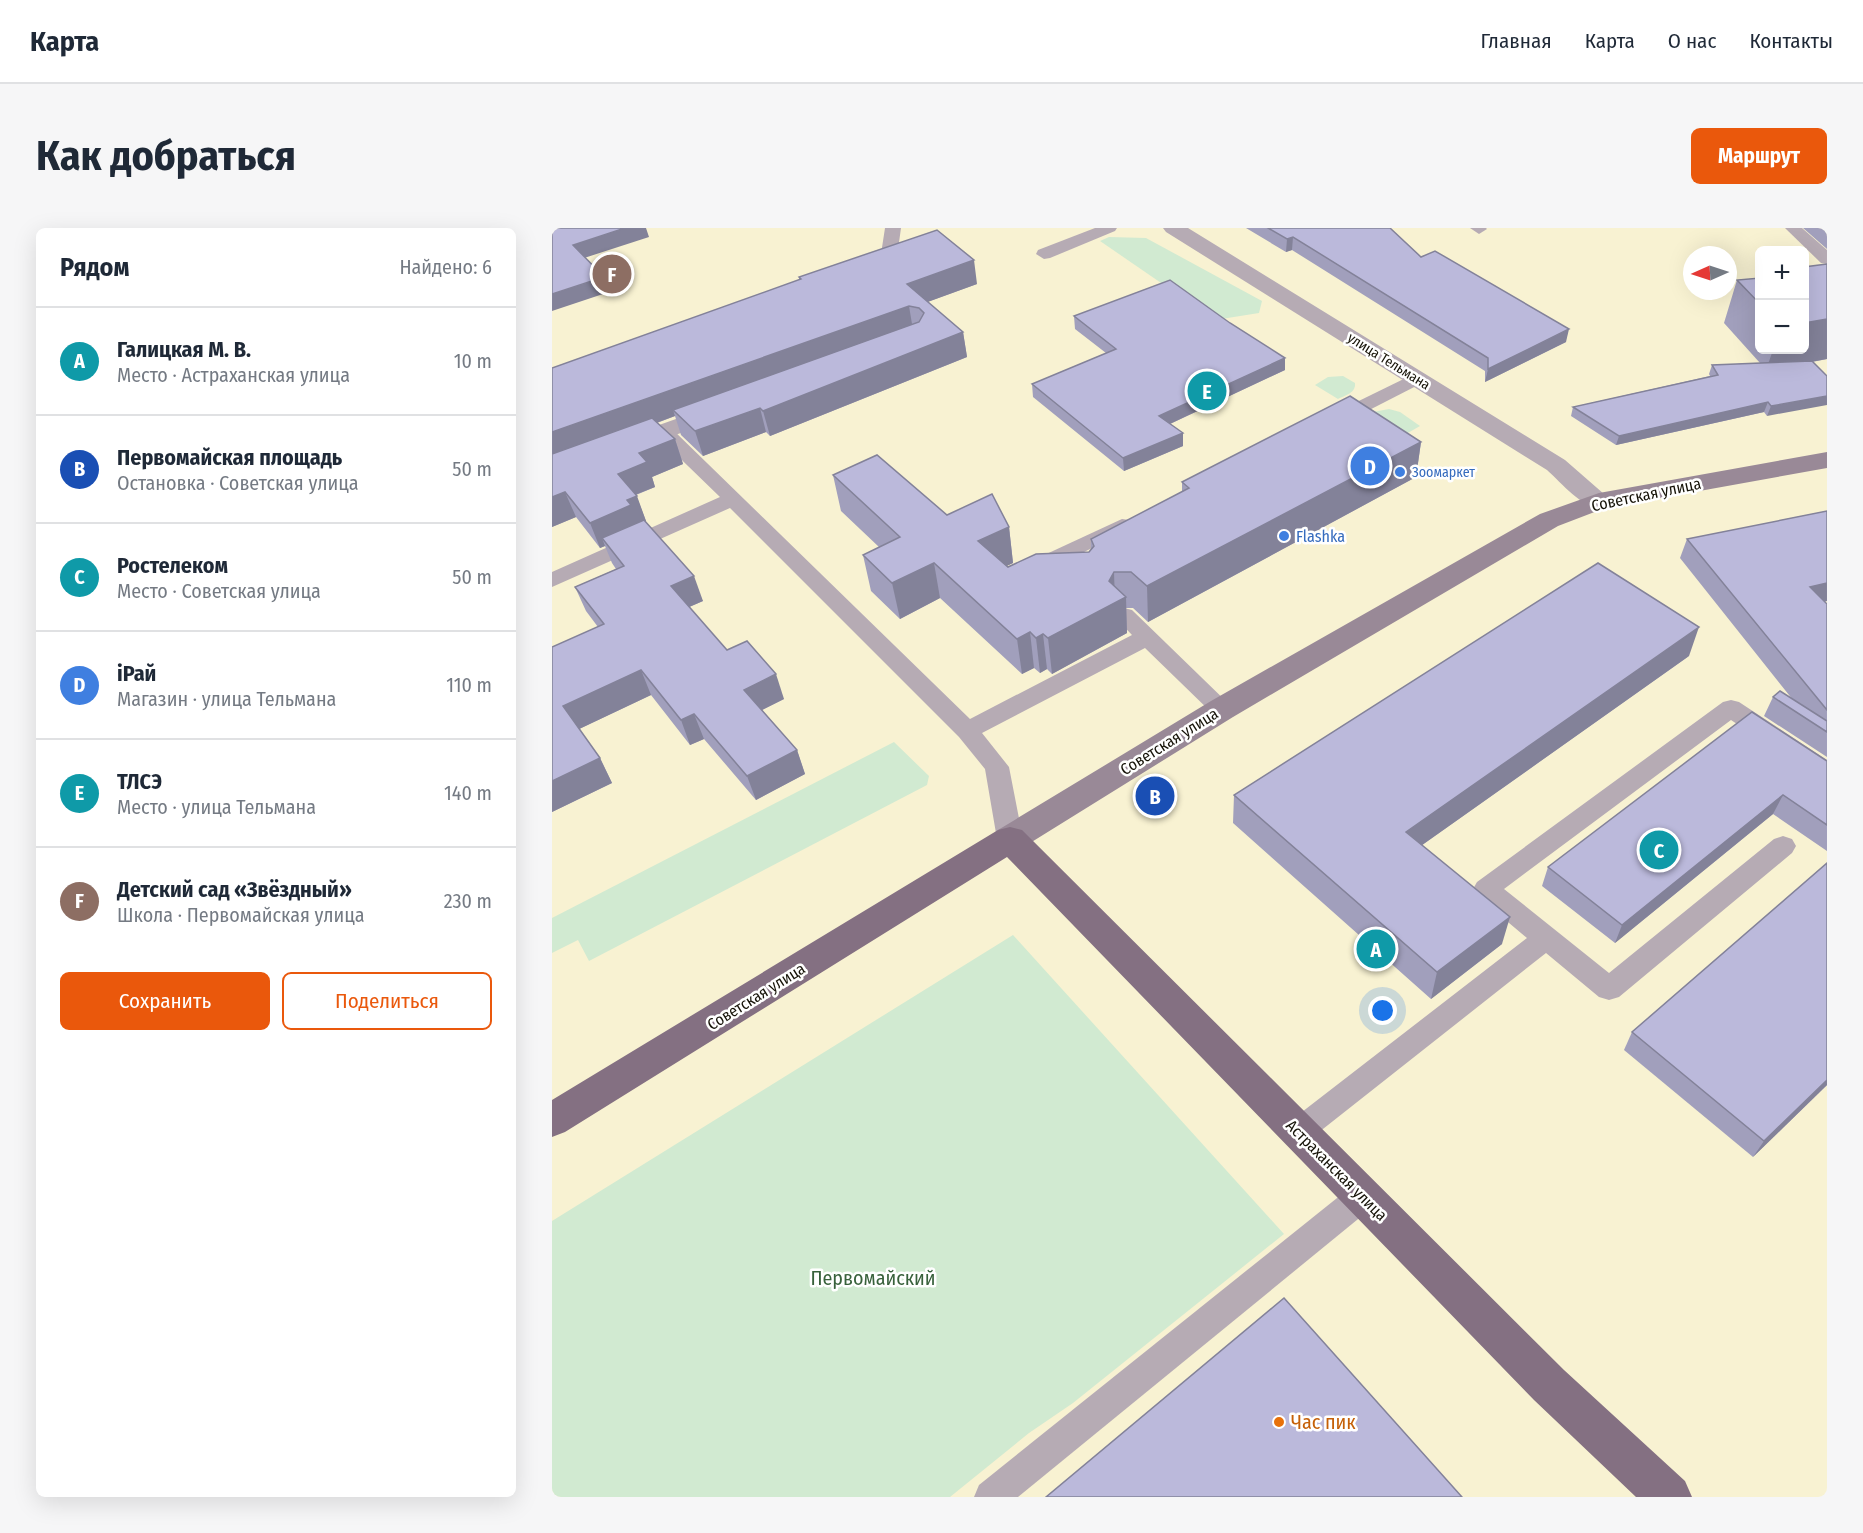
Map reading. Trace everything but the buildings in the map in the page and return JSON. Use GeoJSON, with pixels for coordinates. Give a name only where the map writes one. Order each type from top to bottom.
{"type":"FeatureCollection","features":[{"type":"Feature","properties":{"kind":"main road","name":"Советская улица"},"geometry":{"type":"LineString","coordinates":[[552,1120],[1222,709],[1549,520],[1599,501],[1827,460]]}},
{"type":"Feature","properties":{"kind":"main road","name":"Астраханская улица"},"geometry":{"type":"LineString","coordinates":[[1010,839],[1549,1385],[1669,1497]]}},
{"type":"Feature","properties":{"kind":"street","name":"улица Тельмана"},"geometry":{"type":"LineString","coordinates":[[1173,228],[1556,465],[1599,501]]}},
{"type":"Feature","properties":{"kind":"street"},"geometry":{"type":"LineString","coordinates":[[552,472],[739,404]]}},
{"type":"Feature","properties":{"kind":"lane"},"geometry":{"type":"LineString","coordinates":[[845,272],[889,257],[893,228]]}},
{"type":"Feature","properties":{"kind":"lane"},"geometry":{"type":"LineString","coordinates":[[1056,228],[1077,241]]}},
{"type":"Feature","properties":{"kind":"lane"},"geometry":{"type":"LineString","coordinates":[[1044,254],[1109,228]]}},
{"type":"Feature","properties":{"kind":"lane"},"geometry":{"type":"LineString","coordinates":[[1793,228],[1827,259]]}},
{"type":"Feature","properties":{"kind":"lane"},"geometry":{"type":"LineString","coordinates":[[1318,428],[1418,378]]}},
{"type":"Feature","properties":{"kind":"lane"},"geometry":{"type":"LineString","coordinates":[[663,431],[967,731],[997,767],[1010,839]]}},
{"type":"Feature","properties":{"kind":"lane"},"geometry":{"type":"LineString","coordinates":[[552,580],[733,499]]}},
{"type":"Feature","properties":{"kind":"lane"},"geometry":{"type":"LineString","coordinates":[[1052,581],[1020,578],[1137,518]]}},
{"type":"Feature","properties":{"kind":"lane"},"geometry":{"type":"LineString","coordinates":[[1124,615],[1222,709]]}},
{"type":"Feature","properties":{"kind":"lane"},"geometry":{"type":"LineString","coordinates":[[967,731],[1147,637]]}},
{"type":"Feature","properties":{"kind":"lane"},"geometry":{"type":"LineString","coordinates":[[1783,846],[1609,989],[1486,889],[1731,708],[1827,772]]}},
{"type":"Feature","properties":{"kind":"lane"},"geometry":{"type":"LineString","coordinates":[[1299,1131],[1546,938]]}},
{"type":"Feature","properties":{"kind":"lane"},"geometry":{"type":"LineString","coordinates":[[991,1497],[1363,1196]]}},
{"type":"Feature","properties":{"kind":"green space"},"geometry":{"type":"Polygon","coordinates":[[[1109,237],[1146,238],[1262,301],[1259,313],[1215,320],[1100,241],[1109,237]]]}},
{"type":"Feature","properties":{"kind":"green space"},"geometry":{"type":"Polygon","coordinates":[[[1343,376],[1355,383],[1355,386],[1350,393],[1338,399],[1315,385],[1328,377],[1343,376]]]}},
{"type":"Feature","properties":{"kind":"green space"},"geometry":{"type":"Polygon","coordinates":[[[1389,409],[1400,412],[1420,426],[1406,434],[1373,412],[1389,409]]]}},
{"type":"Feature","properties":{"kind":"green space"},"geometry":{"type":"Polygon","coordinates":[[[894,742],[929,776],[927,785],[589,961],[578,940],[552,953],[552,918],[894,742]]]}},
{"type":"Feature","properties":{"kind":"green space","name":"Первомайский"},"geometry":{"type":"Polygon","coordinates":[[[1013,935],[1284,1234],[1073,1403],[1029,1433],[950,1497],[552,1497],[552,1221],[1013,935]]]}},
{"type":"Feature","properties":{"kind":"place","name":"Детский сад «Звёздный»"},"geometry":{"type":"Point","coordinates":[612,274]}},
{"type":"Feature","properties":{"kind":"place","name":"ТЛСЭ"},"geometry":{"type":"Point","coordinates":[1207,391]}},
{"type":"Feature","properties":{"kind":"place","name":"iРай"},"geometry":{"type":"Point","coordinates":[1370,466]}},
{"type":"Feature","properties":{"kind":"place","name":"Зоомаркет"},"geometry":{"type":"Point","coordinates":[1400,472]}},
{"type":"Feature","properties":{"kind":"place","name":"Flashka"},"geometry":{"type":"Point","coordinates":[1284,536]}},
{"type":"Feature","properties":{"kind":"place","name":"Первомайская площадь"},"geometry":{"type":"Point","coordinates":[1155,796]}},
{"type":"Feature","properties":{"kind":"place","name":"Ростелеком"},"geometry":{"type":"Point","coordinates":[1659,850]}},
{"type":"Feature","properties":{"kind":"place","name":"Галицкая М. В."},"geometry":{"type":"Point","coordinates":[1376,949]}},
{"type":"Feature","properties":{"kind":"place","name":"Час пик"},"geometry":{"type":"Point","coordinates":[1279,1422]}}]}
